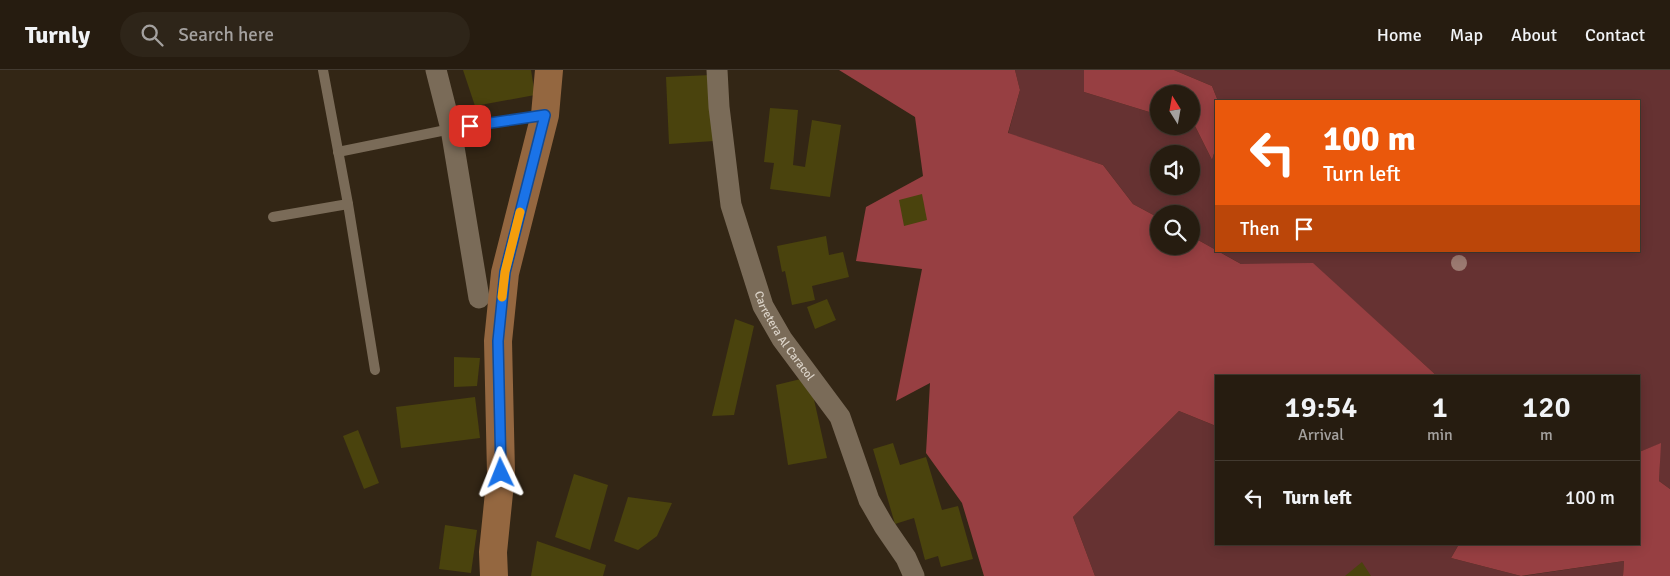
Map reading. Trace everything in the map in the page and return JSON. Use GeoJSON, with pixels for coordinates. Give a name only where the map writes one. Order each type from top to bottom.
{"type":"FeatureCollection","features":[{"type":"Feature","properties":{"kind":"street"},"geometry":{"type":"LineString","coordinates":[[436,70],[451,129],[478,298]]}},
{"type":"Feature","properties":{"kind":"street"},"geometry":{"type":"LineString","coordinates":[[494,576],[493,552],[501,473],[498,341],[505,272],[545,115],[549,70]]}},
{"type":"Feature","properties":{"kind":"street","name":"Carretera Al Caracol"},"geometry":{"type":"LineString","coordinates":[[717,70],[719,107],[731,205],[763,306],[782,339],[840,417],[868,500],[906,558],[914,576]]}},
{"type":"Feature","properties":{"kind":"lane"},"geometry":{"type":"LineString","coordinates":[[323,70],[348,204],[375,370]]}},
{"type":"Feature","properties":{"kind":"lane"},"geometry":{"type":"LineString","coordinates":[[338,152],[451,129],[545,115]]}},
{"type":"Feature","properties":{"kind":"lane"},"geometry":{"type":"LineString","coordinates":[[273,217],[348,204]]}},
{"type":"Feature","properties":{"kind":"shaded area"},"geometry":{"type":"Polygon","coordinates":[[[839,70],[1015,70],[1020,90],[1008,133],[1103,165],[1133,204],[1150,213],[1150,255],[1200,255],[1200,241],[1215,249],[1215,252],[1220,252],[1241,264],[1313,263],[1436,375],[1215,375],[1215,426],[1179,411],[1073,517],[1095,576],[984,576],[962,503],[926,453],[930,383],[896,401],[922,269],[856,261],[866,207],[923,176],[915,117],[839,70]]]}},
{"type":"Feature","properties":{"kind":"shaded area"},"geometry":{"type":"Polygon","coordinates":[[[1015,70],[1084,70],[1084,92],[1150,112],[1150,135],[1200,135],[1212,160],[1215,150],[1215,249],[1200,241],[1200,205],[1150,205],[1150,213],[1133,204],[1103,165],[1008,134],[1020,90],[1015,70]]]}},
{"type":"Feature","properties":{"kind":"shaded area"},"geometry":{"type":"Polygon","coordinates":[[[1084,70],[1174,70],[1212,86],[1218,100],[1215,100],[1215,150],[1212,160],[1200,135],[1200,85],[1150,85],[1150,112],[1084,92],[1084,70]]]}},
{"type":"Feature","properties":{"kind":"shaded area"},"geometry":{"type":"Polygon","coordinates":[[[1174,70],[1670,70],[1670,489],[1659,481],[1660,444],[1640,452],[1640,375],[1436,375],[1313,264],[1241,264],[1220,252],[1640,252],[1640,100],[1218,100],[1212,86],[1174,70]]]}},
{"type":"Feature","properties":{"kind":"shaded area"},"geometry":{"type":"Polygon","coordinates":[[[1179,411],[1215,426],[1215,545],[1458,545],[1451,558],[1521,576],[1095,576],[1073,517],[1179,411]]]}},
{"type":"Feature","properties":{"kind":"shaded area"},"geometry":{"type":"Polygon","coordinates":[[[1661,443],[1659,481],[1670,489],[1670,576],[1623,576],[1624,561],[1521,576],[1451,558],[1458,545],[1640,545],[1640,452],[1661,443]]]}},
{"type":"Feature","properties":{"kind":"shaded area"},"geometry":{"type":"Polygon","coordinates":[[[1624,561],[1623,576],[1522,576],[1624,561]]]}},
{"type":"Feature","properties":{"kind":"building"},"geometry":{"type":"Polygon","coordinates":[[[463,70],[531,70],[535,95],[475,106],[463,70]]]}},
{"type":"Feature","properties":{"kind":"building"},"geometry":{"type":"Polygon","coordinates":[[[711,75],[714,141],[669,144],[666,77],[711,75]]]}},
{"type":"Feature","properties":{"kind":"building"},"geometry":{"type":"Polygon","coordinates":[[[770,108],[798,110],[793,165],[805,167],[812,120],[841,125],[830,197],[770,189],[774,163],[764,162],[770,108]]]}},
{"type":"Feature","properties":{"kind":"building"},"geometry":{"type":"Polygon","coordinates":[[[922,194],[927,220],[904,226],[899,200],[922,194]]]}},
{"type":"Feature","properties":{"kind":"building"},"geometry":{"type":"Polygon","coordinates":[[[826,236],[829,255],[843,252],[849,277],[812,286],[815,300],[792,305],[785,271],[782,272],[777,246],[826,236]]]}},
{"type":"Feature","properties":{"kind":"building"},"geometry":{"type":"Polygon","coordinates":[[[827,299],[836,320],[815,329],[807,307],[827,299]]]}},
{"type":"Feature","properties":{"kind":"building"},"geometry":{"type":"Polygon","coordinates":[[[735,319],[754,326],[734,415],[712,416],[735,319]]]}},
{"type":"Feature","properties":{"kind":"building"},"geometry":{"type":"Polygon","coordinates":[[[454,357],[480,358],[477,386],[454,387],[454,357]]]}},
{"type":"Feature","properties":{"kind":"building"},"geometry":{"type":"Polygon","coordinates":[[[809,377],[827,458],[788,465],[776,385],[809,377]]]}},
{"type":"Feature","properties":{"kind":"building"},"geometry":{"type":"Polygon","coordinates":[[[475,397],[480,438],[401,448],[396,407],[475,397]]]}},
{"type":"Feature","properties":{"kind":"building"},"geometry":{"type":"Polygon","coordinates":[[[358,430],[379,483],[364,489],[343,436],[358,430]]]}},
{"type":"Feature","properties":{"kind":"building"},"geometry":{"type":"Polygon","coordinates":[[[893,443],[900,465],[926,457],[942,510],[958,506],[973,559],[941,567],[938,556],[925,560],[914,518],[895,524],[873,449],[893,443]]]}},
{"type":"Feature","properties":{"kind":"building"},"geometry":{"type":"Polygon","coordinates":[[[574,474],[608,485],[590,550],[555,537],[574,474]]]}},
{"type":"Feature","properties":{"kind":"building"},"geometry":{"type":"Polygon","coordinates":[[[628,497],[672,503],[657,536],[638,550],[614,541],[628,497]]]}},
{"type":"Feature","properties":{"kind":"building"},"geometry":{"type":"Polygon","coordinates":[[[445,525],[477,530],[471,573],[439,569],[445,525]]]}},
{"type":"Feature","properties":{"kind":"building"},"geometry":{"type":"Polygon","coordinates":[[[537,541],[606,565],[603,576],[531,576],[537,541]]]}},
{"type":"Feature","properties":{"kind":"building"},"geometry":{"type":"Polygon","coordinates":[[[1362,562],[1371,576],[1345,576],[1362,562]]]}},
{"type":"Feature","properties":{"kind":"slow traffic"},"geometry":{"type":"LineString","coordinates":[[502,297],[505,272],[520,212]]}},
{"type":"Feature","properties":{"kind":"route"},"geometry":{"type":"LineString","coordinates":[[470,126],[545,115],[505,272],[498,341],[501,473]]}}]}
